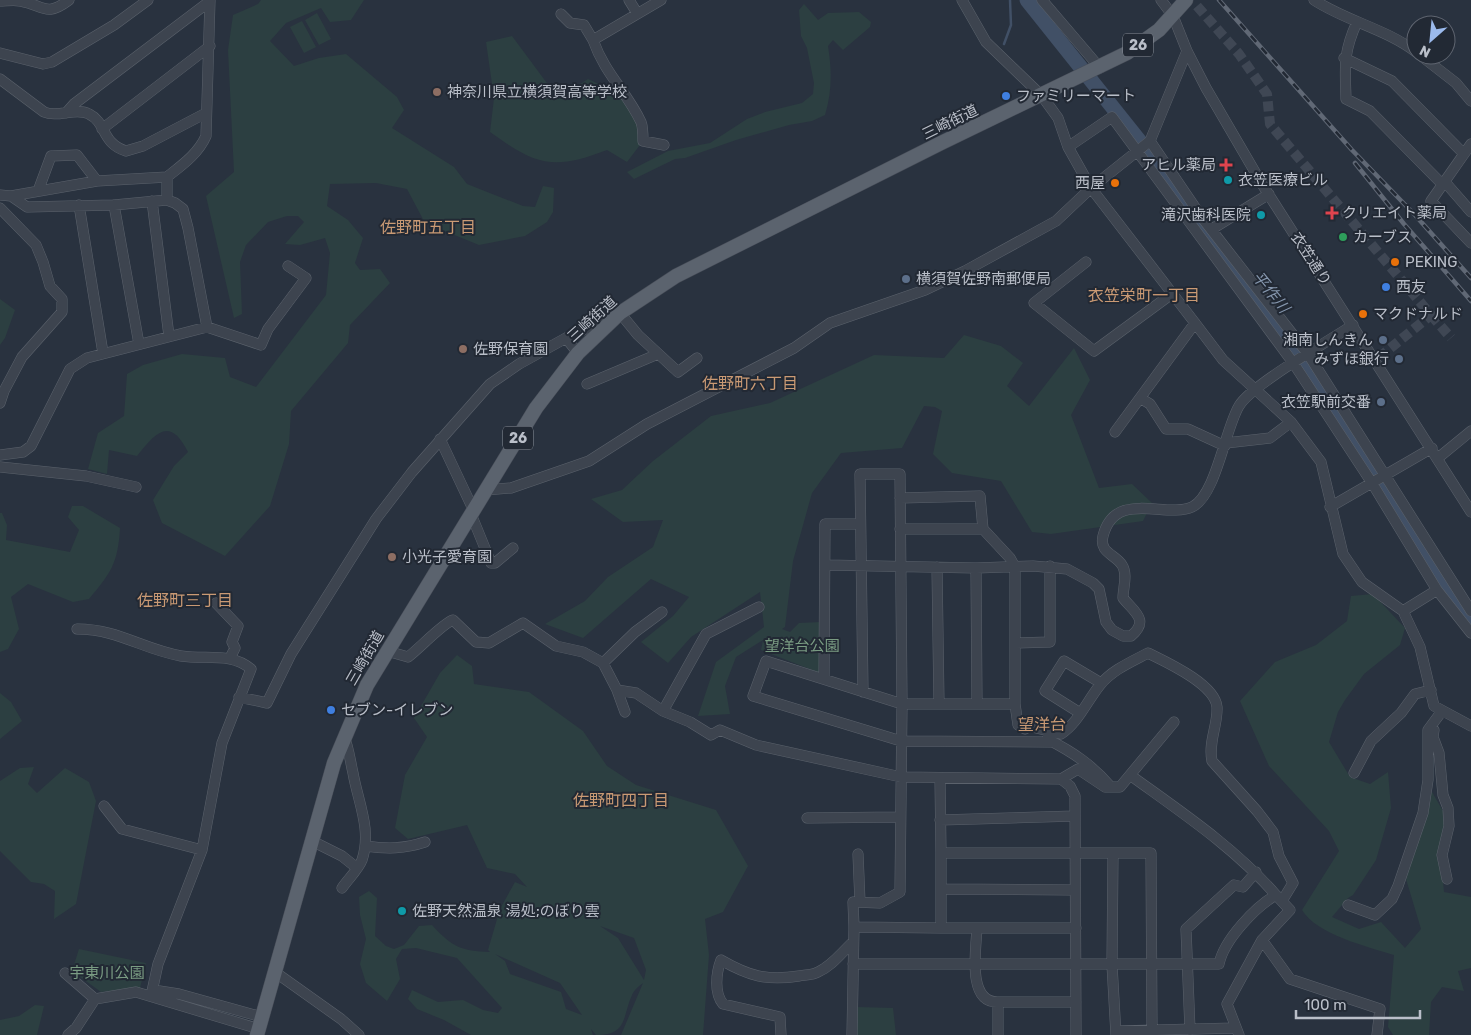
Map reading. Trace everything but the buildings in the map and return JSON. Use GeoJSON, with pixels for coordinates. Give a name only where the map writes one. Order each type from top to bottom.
{"type":"FeatureCollection","features":[{"type":"Feature","properties":{"kind":"main road","name":"三崎街道"},"geometry":{"type":"LineString","coordinates":[[259,1027],[344,736],[366,685],[536,408],[578,353],[620,313],[676,276],[933,147],[1042,96],[1127,53],[1173,16],[1186,0]]}},
{"type":"Feature","properties":{"kind":"street"},"geometry":{"type":"LineString","coordinates":[[0,0],[21,0],[49,10],[57,9],[69,0]]}},
{"type":"Feature","properties":{"kind":"street"},"geometry":{"type":"LineString","coordinates":[[0,54],[43,64],[52,62],[114,25],[148,0]]}},
{"type":"Feature","properties":{"kind":"street"},"geometry":{"type":"LineString","coordinates":[[629,0],[637,13]]}},
{"type":"Feature","properties":{"kind":"street"},"geometry":{"type":"LineString","coordinates":[[594,40],[661,0]]}},
{"type":"Feature","properties":{"kind":"street"},"geometry":{"type":"LineString","coordinates":[[962,0],[986,42],[1042,96],[1058,118],[1068,146],[1091,188],[1173,293],[1194,324],[1223,360],[1291,422],[1321,462],[1343,554],[1356,575],[1402,611],[1420,647],[1434,706],[1471,726]]}},
{"type":"Feature","properties":{"kind":"street"},"geometry":{"type":"LineString","coordinates":[[1042,0],[1099,68]]}},
{"type":"Feature","properties":{"kind":"street","name":"衣笠通り"},"geometry":{"type":"LineString","coordinates":[[1161,0],[1173,16],[1187,51],[1206,88],[1269,194],[1471,512]]}},
{"type":"Feature","properties":{"kind":"street"},"geometry":{"type":"LineString","coordinates":[[1314,0],[1335,14],[1357,22],[1406,47]]}},
{"type":"Feature","properties":{"kind":"street"},"geometry":{"type":"LineString","coordinates":[[5,196],[97,181],[167,177],[190,158],[202,145],[206,136],[210,1]]}},
{"type":"Feature","properties":{"kind":"street"},"geometry":{"type":"LineString","coordinates":[[66,113],[74,104],[210,1]]}},
{"type":"Feature","properties":{"kind":"street"},"geometry":{"type":"LineString","coordinates":[[561,14],[570,23],[584,25],[594,40],[611,79],[626,97],[642,123],[643,141],[664,145]]}},
{"type":"Feature","properties":{"kind":"street"},"geometry":{"type":"LineString","coordinates":[[1357,22],[1346,45],[1344,58],[1346,99],[1370,111],[1471,212]]}},
{"type":"Feature","properties":{"kind":"street"},"geometry":{"type":"LineString","coordinates":[[102,129],[210,46]]}},
{"type":"Feature","properties":{"kind":"street"},"geometry":{"type":"LineString","coordinates":[[485,490],[511,488],[589,461],[647,424],[794,348],[830,323],[925,290],[965,271],[1056,221],[1091,188],[1150,141],[1187,51]]}},
{"type":"Feature","properties":{"kind":"street"},"geometry":{"type":"LineString","coordinates":[[1344,58],[1392,81],[1468,151],[1432,200],[1471,242]]}},
{"type":"Feature","properties":{"kind":"street"},"geometry":{"type":"LineString","coordinates":[[1432,65],[1456,84],[1471,102]]}},
{"type":"Feature","properties":{"kind":"street"},"geometry":{"type":"LineString","coordinates":[[0,78],[44,112],[52,115],[87,112],[96,117],[109,142],[126,151],[144,146],[206,113]]}},
{"type":"Feature","properties":{"kind":"street"},"geometry":{"type":"LineString","coordinates":[[1068,146],[1112,117],[1294,364],[1372,483],[1437,590],[1471,633]]}},
{"type":"Feature","properties":{"kind":"street"},"geometry":{"type":"LineString","coordinates":[[1150,141],[1212,230],[1308,355],[1471,611]]}},
{"type":"Feature","properties":{"kind":"street"},"geometry":{"type":"LineString","coordinates":[[38,191],[51,156],[77,155],[97,181]]}},
{"type":"Feature","properties":{"kind":"street"},"geometry":{"type":"LineString","coordinates":[[167,177],[167,200]]}},
{"type":"Feature","properties":{"kind":"street"},"geometry":{"type":"LineString","coordinates":[[1212,230],[1269,194]]}},
{"type":"Feature","properties":{"kind":"street"},"geometry":{"type":"LineString","coordinates":[[5,196],[27,207],[79,206],[167,200],[183,209],[207,327]]}},
{"type":"Feature","properties":{"kind":"street"},"geometry":{"type":"LineString","coordinates":[[152,201],[169,336]]}},
{"type":"Feature","properties":{"kind":"street"},"geometry":{"type":"LineString","coordinates":[[114,204],[139,344]]}},
{"type":"Feature","properties":{"kind":"street"},"geometry":{"type":"LineString","coordinates":[[79,206],[103,353]]}},
{"type":"Feature","properties":{"kind":"street"},"geometry":{"type":"LineString","coordinates":[[0,208],[36,245],[44,262],[50,286],[62,299],[62,312],[22,357],[4,390],[0,403]]}},
{"type":"Feature","properties":{"kind":"street"},"geometry":{"type":"LineString","coordinates":[[1086,262],[1034,303],[1094,350],[1173,293]]}},
{"type":"Feature","properties":{"kind":"street"},"geometry":{"type":"LineString","coordinates":[[0,455],[23,452],[31,446],[70,369],[87,358],[207,327],[261,344],[268,330],[306,278],[288,266]]}},
{"type":"Feature","properties":{"kind":"street"},"geometry":{"type":"LineString","coordinates":[[620,313],[658,354],[678,372],[697,358]]}},
{"type":"Feature","properties":{"kind":"street"},"geometry":{"type":"LineString","coordinates":[[239,697],[267,703],[291,654],[376,519],[440,439],[490,384],[519,364],[566,338],[594,325],[607,324]]}},
{"type":"Feature","properties":{"kind":"street"},"geometry":{"type":"LineString","coordinates":[[1115,432],[1194,324]]}},
{"type":"Feature","properties":{"kind":"street"},"geometry":{"type":"LineString","coordinates":[[826,565],[976,568],[1050,566],[1067,569],[1093,583],[1099,589],[1106,622],[1112,630],[1123,636],[1131,636],[1136,631],[1140,622],[1139,615],[1123,598],[1125,573],[1122,564],[1106,552],[1103,536],[1112,520],[1120,512],[1146,507],[1175,510],[1195,506],[1207,491],[1239,406],[1255,389],[1353,325]]}},
{"type":"Feature","properties":{"kind":"street"},"geometry":{"type":"LineString","coordinates":[[566,338],[578,353]]}},
{"type":"Feature","properties":{"kind":"street"},"geometry":{"type":"LineString","coordinates":[[587,384],[658,354]]}},
{"type":"Feature","properties":{"kind":"street"},"geometry":{"type":"LineString","coordinates":[[1140,398],[1150,404],[1166,429],[1188,429],[1225,445],[1270,438],[1291,422]]}},
{"type":"Feature","properties":{"kind":"street"},"geometry":{"type":"LineString","coordinates":[[1438,458],[1471,431]]}},
{"type":"Feature","properties":{"kind":"street"},"geometry":{"type":"LineString","coordinates":[[440,439],[472,512],[491,563],[495,563],[513,548]]}},
{"type":"Feature","properties":{"kind":"street"},"geometry":{"type":"LineString","coordinates":[[1330,506],[1432,448]]}},
{"type":"Feature","properties":{"kind":"street"},"geometry":{"type":"LineString","coordinates":[[0,467],[86,476],[136,487]]}},
{"type":"Feature","properties":{"kind":"street"},"geometry":{"type":"LineString","coordinates":[[852,1035],[853,902],[880,902],[900,892],[902,704],[900,474],[860,474],[860,524],[863,566],[863,692]]}},
{"type":"Feature","properties":{"kind":"street"},"geometry":{"type":"LineString","coordinates":[[900,498],[980,496],[984,529],[1010,558],[1015,567],[1015,704],[1018,725],[1076,754],[1096,769],[1112,787]]}},
{"type":"Feature","properties":{"kind":"street"},"geometry":{"type":"LineString","coordinates":[[824,679],[825,524],[860,524]]}},
{"type":"Feature","properties":{"kind":"street"},"geometry":{"type":"LineString","coordinates":[[900,529],[984,529]]}},
{"type":"Feature","properties":{"kind":"street"},"geometry":{"type":"LineString","coordinates":[[1015,643],[1050,642],[1050,566]]}},
{"type":"Feature","properties":{"kind":"street"},"geometry":{"type":"LineString","coordinates":[[937,567],[939,704]]}},
{"type":"Feature","properties":{"kind":"street"},"geometry":{"type":"LineString","coordinates":[[976,568],[977,704]]}},
{"type":"Feature","properties":{"kind":"street"},"geometry":{"type":"LineString","coordinates":[[1402,611],[1437,590]]}},
{"type":"Feature","properties":{"kind":"street"},"geometry":{"type":"LineString","coordinates":[[216,604],[238,626],[232,642],[234,648],[230,658]]}},
{"type":"Feature","properties":{"kind":"street"},"geometry":{"type":"LineString","coordinates":[[663,711],[706,634],[759,607]]}},
{"type":"Feature","properties":{"kind":"street"},"geometry":{"type":"LineString","coordinates":[[603,663],[635,632],[662,612]]}},
{"type":"Feature","properties":{"kind":"street"},"geometry":{"type":"LineString","coordinates":[[387,651],[408,657],[430,639],[446,622],[453,620],[476,642],[489,644],[523,623],[556,646],[583,652],[603,663],[617,690],[625,712]]}},
{"type":"Feature","properties":{"kind":"street"},"geometry":{"type":"LineString","coordinates":[[77,629],[99,629],[157,650],[183,656],[230,658],[251,670],[222,743],[202,850],[158,964],[152,993]]}},
{"type":"Feature","properties":{"kind":"street"},"geometry":{"type":"LineString","coordinates":[[853,964],[1151,966],[1219,964],[1224,947],[1256,908],[1279,898],[1293,883],[1279,856],[1273,832],[1257,811],[1212,761],[1210,750],[1217,706],[1213,697],[1190,674],[1148,653],[1123,666],[1101,683],[1069,728],[1061,734],[1028,726],[1022,727]]}},
{"type":"Feature","properties":{"kind":"street"},"geometry":{"type":"LineString","coordinates":[[1015,704],[902,704],[766,661],[753,696],[902,741],[1054,742]]}},
{"type":"Feature","properties":{"kind":"street"},"geometry":{"type":"LineString","coordinates":[[1080,713],[1045,691],[1064,661],[1101,683]]}},
{"type":"Feature","properties":{"kind":"street"},"geometry":{"type":"LineString","coordinates":[[617,690],[636,692],[663,711],[690,722],[711,735],[720,730],[756,745],[901,777],[1061,779],[1078,769],[1105,786],[1120,787],[1174,722]]}},
{"type":"Feature","properties":{"kind":"street"},"geometry":{"type":"LineString","coordinates":[[1354,773],[1371,741],[1401,713],[1416,694],[1431,690]]}},
{"type":"Feature","properties":{"kind":"street"},"geometry":{"type":"LineString","coordinates":[[1445,713],[1435,729],[1433,737],[1440,753],[1443,795],[1448,808],[1449,826],[1442,855],[1446,878]]}},
{"type":"Feature","properties":{"kind":"street"},"geometry":{"type":"LineString","coordinates":[[1348,905],[1375,915],[1392,899],[1423,813],[1428,780],[1428,730],[1445,713]]}},
{"type":"Feature","properties":{"kind":"street"},"geometry":{"type":"LineString","coordinates":[[342,888],[361,862],[365,846],[360,799],[353,775],[350,751],[344,736]]}},
{"type":"Feature","properties":{"kind":"street"},"geometry":{"type":"LineString","coordinates":[[1113,852],[1112,965],[1116,1033],[1190,1030],[1237,1032],[1227,1004],[1262,940],[1290,910],[1256,872],[1209,832],[1130,775]]}},
{"type":"Feature","properties":{"kind":"street"},"geometry":{"type":"LineString","coordinates":[[940,778],[941,928]]}},
{"type":"Feature","properties":{"kind":"street"},"geometry":{"type":"LineString","coordinates":[[1061,779],[1070,786],[1075,796],[1076,1035]]}},
{"type":"Feature","properties":{"kind":"street"},"geometry":{"type":"LineString","coordinates":[[104,806],[122,828],[202,850]]}},
{"type":"Feature","properties":{"kind":"street"},"geometry":{"type":"LineString","coordinates":[[940,820],[1075,816]]}},
{"type":"Feature","properties":{"kind":"street"},"geometry":{"type":"LineString","coordinates":[[807,818],[900,817]]}},
{"type":"Feature","properties":{"kind":"street"},"geometry":{"type":"LineString","coordinates":[[312,841],[342,856],[357,868]]}},
{"type":"Feature","properties":{"kind":"street"},"geometry":{"type":"LineString","coordinates":[[365,846],[389,849],[408,848],[425,842]]}},
{"type":"Feature","properties":{"kind":"street"},"geometry":{"type":"LineString","coordinates":[[941,853],[1150,853],[1152,1031]]}},
{"type":"Feature","properties":{"kind":"street"},"geometry":{"type":"LineString","coordinates":[[858,854],[860,902]]}},
{"type":"Feature","properties":{"kind":"street"},"geometry":{"type":"LineString","coordinates":[[1190,1030],[1186,929],[1234,886],[1243,887],[1256,872]]}},
{"type":"Feature","properties":{"kind":"street"},"geometry":{"type":"LineString","coordinates":[[941,889],[1075,890]]}},
{"type":"Feature","properties":{"kind":"street"},"geometry":{"type":"LineString","coordinates":[[854,927],[1076,928]]}},
{"type":"Feature","properties":{"kind":"street"},"geometry":{"type":"LineString","coordinates":[[977,928],[977,989],[980,994],[992,1002],[1076,1002]]}},
{"type":"Feature","properties":{"kind":"street"},"geometry":{"type":"LineString","coordinates":[[1262,940],[1290,979],[1380,1009],[1377,1035]]}},
{"type":"Feature","properties":{"kind":"street"},"geometry":{"type":"LineString","coordinates":[[781,1035],[780,1017],[722,1004],[717,997],[718,968],[721,960],[741,971],[757,976],[782,978],[817,973],[832,963],[853,942]]}},
{"type":"Feature","properties":{"kind":"street"},"geometry":{"type":"LineString","coordinates":[[275,972],[333,1013],[359,1035]]}},
{"type":"Feature","properties":{"kind":"street"},"geometry":{"type":"LineString","coordinates":[[65,973],[95,999]]}},
{"type":"Feature","properties":{"kind":"street"},"geometry":{"type":"LineString","coordinates":[[68,1035],[76,1028],[95,999],[136,992],[152,993],[174,1005],[259,1027]]}},
{"type":"Feature","properties":{"kind":"street"},"geometry":{"type":"LineString","coordinates":[[998,1002],[998,1035]]}},
{"type":"Feature","properties":{"kind":"green space"},"geometry":{"type":"Polygon","coordinates":[[[261,0],[364,0],[351,20],[330,22],[321,8],[286,23],[270,41],[294,66],[319,58],[346,54],[397,97],[404,110],[392,128],[454,167],[467,184],[523,206],[535,207],[543,186],[554,188],[553,212],[547,222],[525,236],[479,245],[425,223],[407,189],[376,183],[330,184],[327,206],[348,220],[363,238],[355,263],[360,270],[380,269],[390,283],[350,325],[348,343],[291,411],[289,444],[270,506],[225,556],[162,523],[153,500],[174,466],[188,452],[175,434],[169,431],[157,435],[150,440],[137,456],[109,450],[107,474],[88,469],[98,433],[124,416],[127,374],[143,365],[182,354],[225,358],[230,377],[256,387],[326,295],[330,253],[325,238],[300,245],[285,244],[304,222],[298,216],[287,216],[268,222],[246,245],[240,262],[242,314],[234,318],[206,196],[234,172],[228,50],[233,15],[258,4],[261,0]]]}},
{"type":"Feature","properties":{"kind":"green space"},"geometry":{"type":"Polygon","coordinates":[[[804,4],[818,20],[828,13],[859,12],[871,22],[870,27],[843,50],[833,40],[828,46],[831,81],[825,115],[812,121],[789,125],[736,140],[685,158],[675,159],[634,179],[627,172],[668,151],[710,143],[747,119],[765,112],[802,103],[813,94],[814,83],[807,48],[801,36],[799,10],[804,4]]]}},
{"type":"Feature","properties":{"kind":"green space"},"geometry":{"type":"Polygon","coordinates":[[[317,13],[331,39],[319,45],[305,20],[317,13]]]}},
{"type":"Feature","properties":{"kind":"green space"},"geometry":{"type":"Polygon","coordinates":[[[302,21],[316,47],[304,53],[290,27],[302,21]]]}},
{"type":"Feature","properties":{"kind":"green space"},"geometry":{"type":"Polygon","coordinates":[[[512,36],[558,98],[588,79],[626,97],[643,141],[627,162],[607,150],[572,161],[546,161],[520,152],[490,132],[494,98],[486,42],[512,36]]]}},
{"type":"Feature","properties":{"kind":"green space"},"geometry":{"type":"Polygon","coordinates":[[[0,299],[15,310],[5,338],[0,345],[0,299]]]}},
{"type":"Feature","properties":{"kind":"green space","name":"望洋台公園"},"geometry":{"type":"Polygon","coordinates":[[[964,335],[1001,346],[1023,363],[1007,386],[1029,406],[1074,348],[1090,380],[1071,415],[1099,488],[1132,484],[1152,503],[1143,521],[1051,534],[1032,532],[1001,481],[952,473],[933,454],[942,411],[935,407],[924,406],[902,448],[841,453],[812,493],[793,561],[785,627],[782,629],[790,632],[799,623],[821,622],[820,673],[761,650],[763,640],[736,657],[725,686],[730,714],[698,716],[716,662],[764,627],[760,592],[691,637],[668,663],[641,642],[673,616],[689,597],[651,579],[583,638],[545,624],[585,601],[608,577],[653,547],[663,520],[623,522],[591,499],[622,490],[653,461],[711,416],[770,403],[874,355],[944,358],[964,335]]]}},
{"type":"Feature","properties":{"kind":"green space"},"geometry":{"type":"Polygon","coordinates":[[[72,506],[83,506],[120,528],[112,567],[89,599],[73,602],[28,584],[11,597],[19,629],[8,649],[0,652],[0,513],[2,513],[7,525],[6,540],[70,552],[79,530],[68,517],[72,506]]]}},
{"type":"Feature","properties":{"kind":"green space"},"geometry":{"type":"Polygon","coordinates":[[[1373,594],[1405,628],[1400,645],[1364,674],[1338,712],[1329,742],[1350,777],[1370,784],[1388,772],[1391,808],[1376,860],[1353,895],[1348,898],[1332,917],[1359,929],[1381,922],[1405,948],[1421,929],[1406,879],[1432,792],[1446,816],[1440,850],[1444,892],[1471,897],[1471,968],[1458,971],[1464,991],[1442,987],[1431,1002],[1429,1035],[1393,1035],[1388,1027],[1394,955],[1357,944],[1330,933],[1309,918],[1302,910],[1339,851],[1329,831],[1269,766],[1240,701],[1275,662],[1316,645],[1347,621],[1351,596],[1373,594]]]}},
{"type":"Feature","properties":{"kind":"green space"},"geometry":{"type":"Polygon","coordinates":[[[457,655],[472,666],[474,684],[529,692],[583,731],[607,766],[636,785],[716,810],[748,866],[723,912],[705,919],[709,955],[703,1035],[621,1035],[643,983],[633,993],[625,1017],[619,1028],[614,1032],[596,1035],[591,1029],[593,1035],[471,1035],[444,1020],[417,1009],[408,999],[412,990],[438,1002],[463,1000],[483,1010],[498,1013],[502,1008],[457,958],[416,948],[402,949],[396,959],[400,979],[387,1001],[366,983],[360,964],[366,939],[360,915],[359,897],[369,891],[377,898],[375,936],[386,946],[394,949],[404,945],[419,926],[432,925],[451,943],[464,949],[490,952],[488,950],[500,909],[515,882],[527,887],[515,874],[487,868],[467,825],[408,839],[395,828],[405,775],[427,737],[414,718],[440,673],[457,655]],[[600,926],[618,938],[644,980],[646,970],[634,938],[600,926]],[[495,954],[505,961],[510,974],[561,992],[566,1009],[582,1015],[560,983],[495,954]]]}},
{"type":"Feature","properties":{"kind":"green space"},"geometry":{"type":"Polygon","coordinates":[[[0,693],[11,702],[22,721],[0,739],[0,693]]]}},
{"type":"Feature","properties":{"kind":"green space"},"geometry":{"type":"Polygon","coordinates":[[[34,767],[28,784],[37,793],[65,768],[89,782],[96,801],[76,904],[54,919],[55,891],[44,884],[31,882],[0,851],[0,781],[20,768],[34,767]]]}},
{"type":"Feature","properties":{"kind":"green space","name":"宇東川公園"},"geometry":{"type":"Polygon","coordinates":[[[79,949],[146,963],[140,988],[101,992],[72,971],[79,949]]]}},
{"type":"Feature","properties":{"kind":"green space"},"geometry":{"type":"Polygon","coordinates":[[[35,1005],[44,1006],[37,1035],[0,1035],[0,1020],[19,1016],[35,1005]]]}},
{"type":"Feature","properties":{"kind":"green space"},"geometry":{"type":"Polygon","coordinates":[[[857,1007],[893,1008],[896,1035],[857,1035],[857,1007]]]}},
{"type":"Feature","properties":{"kind":"waterway"},"geometry":{"type":"LineString","coordinates":[[1004,44],[1011,25],[1010,0]]}},
{"type":"Feature","properties":{"kind":"waterway","name":"平作川"},"geometry":{"type":"LineString","coordinates":[[1027,0],[1173,183],[1237,278],[1310,368],[1367,463],[1471,618]]}},
{"type":"Feature","properties":{"kind":"tunnel"},"geometry":{"type":"LineString","coordinates":[[1197,6],[1239,54],[1267,94],[1270,124],[1431,315],[1382,355]]}},
{"type":"Feature","properties":{"kind":"tunnel"},"geometry":{"type":"LineString","coordinates":[[1431,315],[1451,338]]}},
{"type":"Feature","properties":{"kind":"railway"},"geometry":{"type":"LineString","coordinates":[[1219,0],[1352,150],[1415,215],[1471,278]]}},
{"type":"Feature","properties":{"kind":"railway"},"geometry":{"type":"LineString","coordinates":[[1355,163],[1404,224],[1471,301]]}},
{"type":"Feature","properties":{"kind":"place","name":"神奈川県立横須賀高等学校"},"geometry":{"type":"Point","coordinates":[437,92]}},
{"type":"Feature","properties":{"kind":"place","name":"ファミリーマート"},"geometry":{"type":"Point","coordinates":[1006,96]}},
{"type":"Feature","properties":{"kind":"place","name":"アヒル薬局"},"geometry":{"type":"Point","coordinates":[1226,165]}},
{"type":"Feature","properties":{"kind":"place","name":"衣笠医療ビル"},"geometry":{"type":"Point","coordinates":[1228,180]}},
{"type":"Feature","properties":{"kind":"place","name":"西屋"},"geometry":{"type":"Point","coordinates":[1115,183]}},
{"type":"Feature","properties":{"kind":"place","name":"クリエイト薬局"},"geometry":{"type":"Point","coordinates":[1332,213]}},
{"type":"Feature","properties":{"kind":"place","name":"滝沢歯科医院"},"geometry":{"type":"Point","coordinates":[1261,215]}},
{"type":"Feature","properties":{"kind":"place","name":"カーブス"},"geometry":{"type":"Point","coordinates":[1343,237]}},
{"type":"Feature","properties":{"kind":"place","name":"PEKING"},"geometry":{"type":"Point","coordinates":[1395,262]}},
{"type":"Feature","properties":{"kind":"place","name":"横須賀佐野南郵便局"},"geometry":{"type":"Point","coordinates":[906,279]}},
{"type":"Feature","properties":{"kind":"place","name":"西友"},"geometry":{"type":"Point","coordinates":[1386,287]}},
{"type":"Feature","properties":{"kind":"place","name":"マクドナルド"},"geometry":{"type":"Point","coordinates":[1363,314]}},
{"type":"Feature","properties":{"kind":"place","name":"湘南しんきん"},"geometry":{"type":"Point","coordinates":[1383,340]}},
{"type":"Feature","properties":{"kind":"place","name":"佐野保育園"},"geometry":{"type":"Point","coordinates":[463,349]}},
{"type":"Feature","properties":{"kind":"place","name":"みずほ銀行"},"geometry":{"type":"Point","coordinates":[1399,359]}},
{"type":"Feature","properties":{"kind":"place","name":"衣笠駅前交番"},"geometry":{"type":"Point","coordinates":[1381,402]}},
{"type":"Feature","properties":{"kind":"place","name":"小光子愛育園"},"geometry":{"type":"Point","coordinates":[392,557]}},
{"type":"Feature","properties":{"kind":"place","name":"セブン-イレブン"},"geometry":{"type":"Point","coordinates":[331,710]}},
{"type":"Feature","properties":{"kind":"place","name":"佐野天然温泉 湯処;のぼり雲"},"geometry":{"type":"Point","coordinates":[402,911]}},
{"type":"Feature","properties":{"kind":"district","name":"佐野町五丁目"},"geometry":{"type":"Point","coordinates":[428,227]}},
{"type":"Feature","properties":{"kind":"district","name":"衣笠栄町一丁目"},"geometry":{"type":"Point","coordinates":[1144,295]}},
{"type":"Feature","properties":{"kind":"district","name":"佐野町六丁目"},"geometry":{"type":"Point","coordinates":[750,383]}},
{"type":"Feature","properties":{"kind":"district","name":"佐野町三丁目"},"geometry":{"type":"Point","coordinates":[185,600]}},
{"type":"Feature","properties":{"kind":"district","name":"望洋台"},"geometry":{"type":"Point","coordinates":[1042,724]}},
{"type":"Feature","properties":{"kind":"district","name":"佐野町四丁目"},"geometry":{"type":"Point","coordinates":[621,800]}}]}
